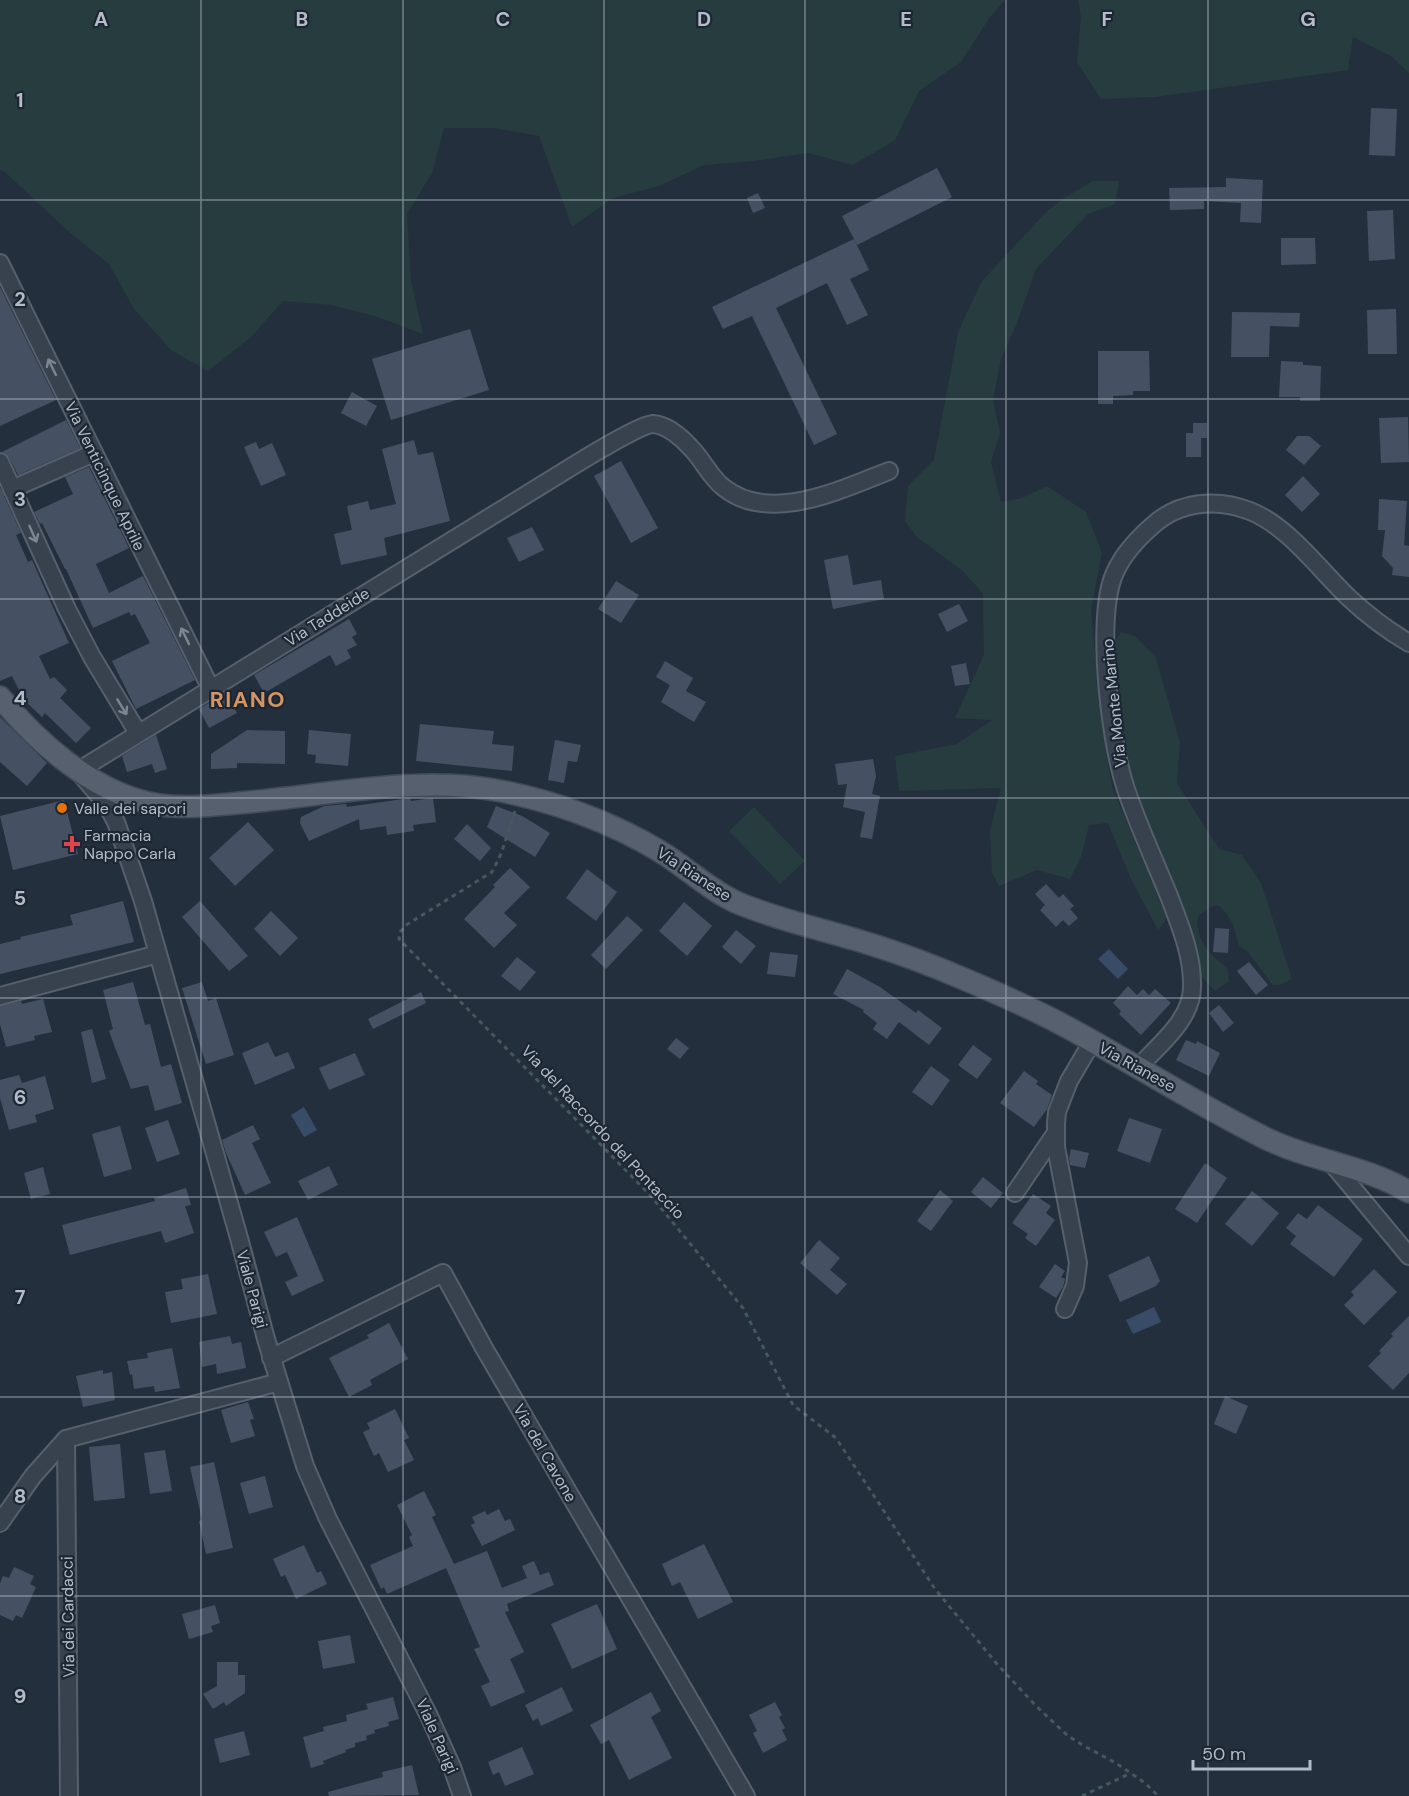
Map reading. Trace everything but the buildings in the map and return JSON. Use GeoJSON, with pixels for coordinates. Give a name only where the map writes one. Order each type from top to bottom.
{"type":"FeatureCollection","features":[{"type":"Feature","properties":{"kind":"main road","name":"Via Rianese"},"geometry":{"type":"LineString","coordinates":[[0,697],[30,729],[78,771],[125,795],[145,802],[168,806],[226,804],[419,786],[475,787],[519,795],[558,807],[621,831],[662,852],[709,887],[735,901],[793,923],[871,944],[963,978],[1041,1014],[1262,1136],[1288,1148],[1384,1179],[1409,1192]]}},
{"type":"Feature","properties":{"kind":"street","name":"Via Venticinque Aprile"},"geometry":{"type":"LineString","coordinates":[[0,263],[211,689]]}},
{"type":"Feature","properties":{"kind":"street","name":"Via Taddeide"},"geometry":{"type":"LineString","coordinates":[[78,771],[638,428],[650,424],[666,428],[685,442],[723,488],[757,501],[774,504],[805,501],[889,471]]}},
{"type":"Feature","properties":{"kind":"street"},"geometry":{"type":"LineString","coordinates":[[12,489],[94,453]]}},
{"type":"Feature","properties":{"kind":"street"},"geometry":{"type":"LineString","coordinates":[[0,462],[75,625],[138,733]]}},
{"type":"Feature","properties":{"kind":"street","name":"Via Monte Marino"},"geometry":{"type":"LineString","coordinates":[[1138,1068],[1184,1017],[1191,1001],[1192,984],[1184,937],[1128,795],[1116,746],[1105,635],[1111,586],[1122,560],[1150,528],[1172,512],[1200,504],[1220,504],[1249,510],[1271,522],[1350,598],[1409,644]]}},
{"type":"Feature","properties":{"kind":"street","name":"Viale Parigi"},"geometry":{"type":"LineString","coordinates":[[78,771],[103,801],[116,822],[143,901],[271,1358],[311,1483],[429,1716],[452,1767],[462,1796]]}},
{"type":"Feature","properties":{"kind":"street"},"geometry":{"type":"LineString","coordinates":[[0,996],[158,954]]}},
{"type":"Feature","properties":{"kind":"street"},"geometry":{"type":"LineString","coordinates":[[1065,1309],[1075,1286],[1078,1263],[1055,1134],[1058,1112],[1065,1089],[1077,1064],[1092,1042]]}},
{"type":"Feature","properties":{"kind":"street"},"geometry":{"type":"LineString","coordinates":[[1015,1193],[1055,1134]]}},
{"type":"Feature","properties":{"kind":"street"},"geometry":{"type":"LineString","coordinates":[[1330,1161],[1409,1256]]}},
{"type":"Feature","properties":{"kind":"street","name":"Via del Cavone"},"geometry":{"type":"LineString","coordinates":[[271,1358],[443,1273],[484,1348],[746,1796]]}},
{"type":"Feature","properties":{"kind":"street"},"geometry":{"type":"LineString","coordinates":[[0,1523],[33,1476],[66,1438],[279,1382]]}},
{"type":"Feature","properties":{"kind":"street","name":"Via dei Cardacci"},"geometry":{"type":"LineString","coordinates":[[66,1438],[69,1796]]}},
{"type":"Feature","properties":{"kind":"path","name":"Via del Raccordo del Pontaccio"},"geometry":{"type":"LineString","coordinates":[[519,795],[501,854],[492,872],[406,925],[400,932],[399,939],[651,1196],[743,1308],[793,1405],[836,1438],[935,1589],[997,1664],[1067,1735],[1131,1773],[1158,1796]]}},
{"type":"Feature","properties":{"kind":"path"},"geometry":{"type":"LineString","coordinates":[[1083,1796],[1131,1773]]}},
{"type":"Feature","properties":{"kind":"green space"},"geometry":{"type":"Polygon","coordinates":[[[0,0],[1005,0],[990,17],[961,62],[919,91],[895,140],[853,165],[808,153],[704,165],[659,186],[613,198],[572,227],[539,136],[494,128],[444,128],[432,173],[407,214],[411,280],[423,334],[378,317],[332,305],[283,301],[250,338],[208,371],[171,350],[134,309],[109,264],[0,170],[0,0]]]}},
{"type":"Feature","properties":{"kind":"green space"},"geometry":{"type":"Polygon","coordinates":[[[1078,0],[1409,0],[1409,73],[1391,56],[1353,37],[1348,70],[1155,97],[1101,99],[1077,62],[1081,17],[1078,0]]]}},
{"type":"Feature","properties":{"kind":"green space"},"geometry":{"type":"Polygon","coordinates":[[[1093,181],[1119,181],[1115,204],[1088,214],[1036,269],[1017,323],[1001,359],[993,400],[1000,433],[991,462],[1001,502],[1022,498],[1047,486],[1086,512],[1102,553],[1091,610],[1101,719],[1112,787],[1167,918],[1158,930],[1130,877],[1108,823],[1089,825],[1081,857],[1070,879],[1037,870],[999,886],[992,873],[990,829],[1001,788],[899,791],[895,756],[957,744],[992,720],[955,718],[984,655],[983,594],[964,572],[917,537],[905,521],[908,486],[934,460],[958,332],[982,281],[1047,211],[1093,181]]]}},
{"type":"Feature","properties":{"kind":"green space"},"geometry":{"type":"Polygon","coordinates":[[[1121,632],[1135,636],[1156,658],[1180,743],[1177,783],[1219,849],[1242,855],[1261,883],[1292,979],[1280,985],[1273,985],[1247,951],[1239,946],[1227,914],[1218,905],[1210,907],[1198,916],[1197,924],[1205,946],[1228,969],[1229,981],[1215,991],[1201,976],[1177,893],[1132,782],[1119,696],[1114,643],[1121,632]]]}},
{"type":"Feature","properties":{"kind":"green space"},"geometry":{"type":"Polygon","coordinates":[[[754,807],[805,861],[780,884],[729,831],[754,807]]]}},
{"type":"Feature","properties":{"kind":"water"},"geometry":{"type":"Polygon","coordinates":[[[1109,949],[1128,969],[1118,979],[1098,959],[1109,949]]]}},
{"type":"Feature","properties":{"kind":"water"},"geometry":{"type":"Polygon","coordinates":[[[304,1107],[317,1130],[304,1137],[291,1115],[304,1107]]]}},
{"type":"Feature","properties":{"kind":"water"},"geometry":{"type":"Polygon","coordinates":[[[1154,1307],[1161,1322],[1133,1334],[1126,1320],[1154,1307]]]}},
{"type":"Feature","properties":{"kind":"place","name":"Valle dei sapori"},"geometry":{"type":"Point","coordinates":[62,808]}},
{"type":"Feature","properties":{"kind":"place","name":"Farmacia Nappo Carla"},"geometry":{"type":"Point","coordinates":[72,844]}},
{"type":"Feature","properties":{"kind":"district","name":"RIANO"},"geometry":{"type":"Point","coordinates":[248,699]}}]}
